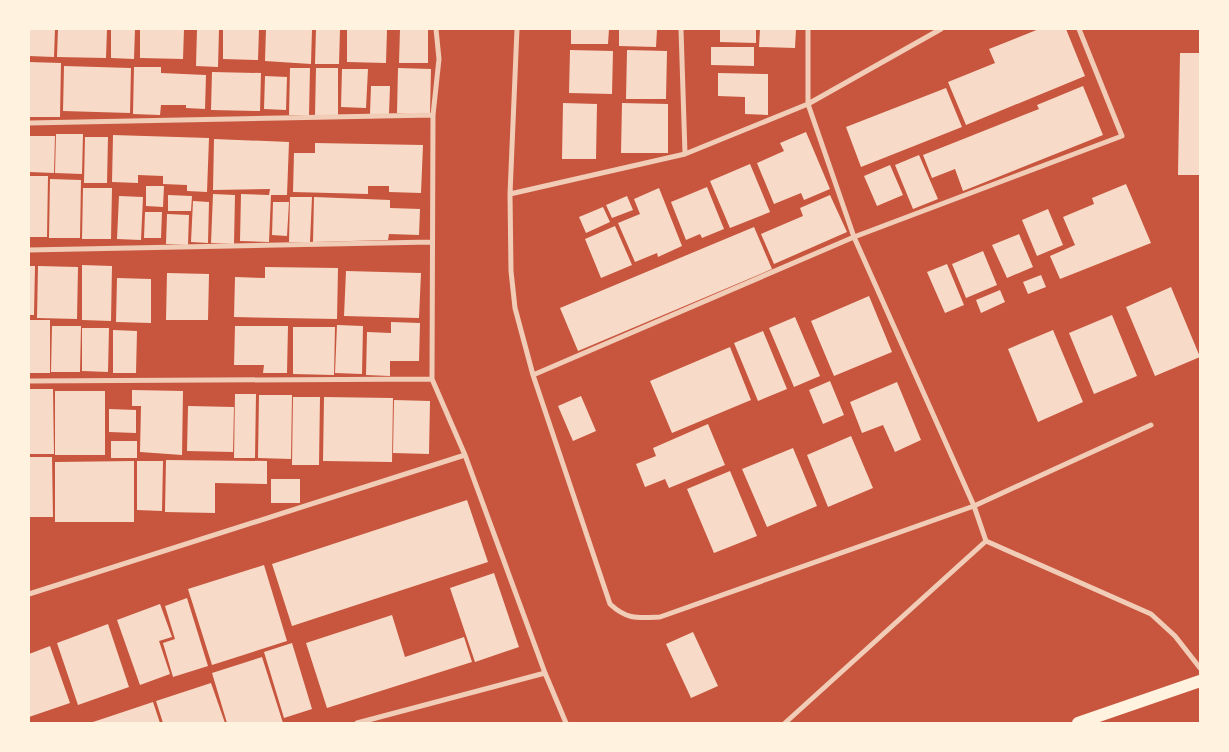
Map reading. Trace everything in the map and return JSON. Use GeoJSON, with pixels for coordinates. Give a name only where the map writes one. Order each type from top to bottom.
{"type":"FeatureCollection","features":[{"type":"Feature","properties":{"kind":"main road"},"geometry":{"type":"LineString","coordinates":[[1078,723],[1200,680]]}},
{"type":"Feature","properties":{"kind":"street"},"geometry":{"type":"LineString","coordinates":[[436,29],[439,59],[433,115],[431,242],[432,379],[464,455],[544,673],[566,723]]}},
{"type":"Feature","properties":{"kind":"street"},"geometry":{"type":"LineString","coordinates":[[516,29],[510,194],[511,271],[515,308],[533,375],[610,604],[621,614],[638,618],[660,616],[974,506],[1151,426]]}},
{"type":"Feature","properties":{"kind":"street"},"geometry":{"type":"LineString","coordinates":[[682,29],[685,154]]}},
{"type":"Feature","properties":{"kind":"street"},"geometry":{"type":"LineString","coordinates":[[808,29],[808,104],[854,237],[974,506],[986,541],[1151,614],[1174,636],[1200,668]]}},
{"type":"Feature","properties":{"kind":"street"},"geometry":{"type":"LineString","coordinates":[[510,194],[685,154],[808,104],[941,29]]}},
{"type":"Feature","properties":{"kind":"street"},"geometry":{"type":"LineString","coordinates":[[533,375],[854,237],[1122,136],[1079,29]]}},
{"type":"Feature","properties":{"kind":"street"},"geometry":{"type":"LineString","coordinates":[[29,123],[433,115]]}},
{"type":"Feature","properties":{"kind":"street"},"geometry":{"type":"LineString","coordinates":[[29,250],[431,242]]}},
{"type":"Feature","properties":{"kind":"street"},"geometry":{"type":"LineString","coordinates":[[29,381],[432,379]]}},
{"type":"Feature","properties":{"kind":"street"},"geometry":{"type":"LineString","coordinates":[[29,594],[464,455]]}},
{"type":"Feature","properties":{"kind":"street"},"geometry":{"type":"LineString","coordinates":[[785,723],[986,541]]}},
{"type":"Feature","properties":{"kind":"street"},"geometry":{"type":"LineString","coordinates":[[357,723],[544,673]]}},
{"type":"Feature","properties":{"kind":"building"},"geometry":{"type":"Polygon","coordinates":[[[29,29],[55,29],[54,57],[29,56],[29,29]]]}},
{"type":"Feature","properties":{"kind":"building"},"geometry":{"type":"Polygon","coordinates":[[[58,29],[107,29],[106,58],[57,57],[58,29]]]}},
{"type":"Feature","properties":{"kind":"building"},"geometry":{"type":"Polygon","coordinates":[[[111,29],[135,29],[134,59],[111,58],[111,29]]]}},
{"type":"Feature","properties":{"kind":"building"},"geometry":{"type":"Polygon","coordinates":[[[140,29],[184,29],[183,59],[140,58],[140,29]]]}},
{"type":"Feature","properties":{"kind":"building"},"geometry":{"type":"Polygon","coordinates":[[[197,29],[219,29],[218,67],[196,66],[197,29]]]}},
{"type":"Feature","properties":{"kind":"building"},"geometry":{"type":"Polygon","coordinates":[[[223,29],[259,29],[258,60],[223,59],[223,29]]]}},
{"type":"Feature","properties":{"kind":"building"},"geometry":{"type":"Polygon","coordinates":[[[266,29],[312,29],[311,64],[265,61],[266,29]]]}},
{"type":"Feature","properties":{"kind":"building"},"geometry":{"type":"Polygon","coordinates":[[[316,29],[340,29],[339,64],[315,64],[316,29]]]}},
{"type":"Feature","properties":{"kind":"building"},"geometry":{"type":"Polygon","coordinates":[[[347,29],[387,29],[386,63],[347,62],[347,29]]]}},
{"type":"Feature","properties":{"kind":"building"},"geometry":{"type":"Polygon","coordinates":[[[400,29],[428,29],[428,63],[399,63],[400,29]]]}},
{"type":"Feature","properties":{"kind":"building"},"geometry":{"type":"Polygon","coordinates":[[[571,29],[609,29],[608,44],[571,44],[571,29]]]}},
{"type":"Feature","properties":{"kind":"building"},"geometry":{"type":"Polygon","coordinates":[[[619,29],[657,29],[656,47],[619,46],[619,29]]]}},
{"type":"Feature","properties":{"kind":"building"},"geometry":{"type":"Polygon","coordinates":[[[720,29],[756,29],[756,43],[720,42],[720,29]]]}},
{"type":"Feature","properties":{"kind":"building"},"geometry":{"type":"Polygon","coordinates":[[[760,29],[796,29],[795,48],[759,47],[760,29]]]}},
{"type":"Feature","properties":{"kind":"building"},"geometry":{"type":"Polygon","coordinates":[[[1039,29],[1066,29],[1085,76],[966,125],[948,82],[995,63],[989,49],[1039,29]]]}},
{"type":"Feature","properties":{"kind":"building"},"geometry":{"type":"Polygon","coordinates":[[[711,47],[754,47],[754,66],[711,65],[711,47]]]}},
{"type":"Feature","properties":{"kind":"building"},"geometry":{"type":"Polygon","coordinates":[[[570,50],[613,51],[612,94],[569,93],[570,50]]]}},
{"type":"Feature","properties":{"kind":"building"},"geometry":{"type":"Polygon","coordinates":[[[627,50],[667,51],[666,99],[626,99],[627,50]]]}},
{"type":"Feature","properties":{"kind":"building"},"geometry":{"type":"Polygon","coordinates":[[[1180,53],[1200,53],[1200,175],[1178,175],[1180,53]]]}},
{"type":"Feature","properties":{"kind":"building"},"geometry":{"type":"Polygon","coordinates":[[[29,62],[61,63],[60,117],[29,117],[29,62]]]}},
{"type":"Feature","properties":{"kind":"building"},"geometry":{"type":"Polygon","coordinates":[[[64,66],[131,68],[130,113],[63,111],[64,66]]]}},
{"type":"Feature","properties":{"kind":"building"},"geometry":{"type":"Polygon","coordinates":[[[134,67],[161,67],[161,73],[206,75],[205,109],[186,108],[186,105],[161,105],[160,115],[133,114],[134,67]]]}},
{"type":"Feature","properties":{"kind":"building"},"geometry":{"type":"Polygon","coordinates":[[[290,68],[310,68],[309,115],[289,115],[290,68]]]}},
{"type":"Feature","properties":{"kind":"building"},"geometry":{"type":"Polygon","coordinates":[[[316,68],[338,68],[338,115],[315,115],[316,68]]]}},
{"type":"Feature","properties":{"kind":"building"},"geometry":{"type":"Polygon","coordinates":[[[398,68],[431,69],[430,113],[397,113],[398,68]]]}},
{"type":"Feature","properties":{"kind":"building"},"geometry":{"type":"Polygon","coordinates":[[[342,69],[368,69],[366,108],[341,107],[342,69]]]}},
{"type":"Feature","properties":{"kind":"building"},"geometry":{"type":"Polygon","coordinates":[[[212,72],[261,73],[260,111],[211,110],[212,72]]]}},
{"type":"Feature","properties":{"kind":"building"},"geometry":{"type":"Polygon","coordinates":[[[718,73],[768,74],[768,115],[745,114],[745,97],[718,96],[718,73]]]}},
{"type":"Feature","properties":{"kind":"building"},"geometry":{"type":"Polygon","coordinates":[[[265,76],[287,77],[286,110],[264,109],[265,76]]]}},
{"type":"Feature","properties":{"kind":"building"},"geometry":{"type":"Polygon","coordinates":[[[371,86],[390,86],[389,114],[370,114],[371,86]]]}},
{"type":"Feature","properties":{"kind":"building"},"geometry":{"type":"Polygon","coordinates":[[[1083,86],[1103,135],[963,191],[955,169],[932,178],[923,155],[1039,109],[1037,105],[1083,86]]]}},
{"type":"Feature","properties":{"kind":"building"},"geometry":{"type":"Polygon","coordinates":[[[946,88],[962,127],[861,167],[846,127],[946,88]]]}},
{"type":"Feature","properties":{"kind":"building"},"geometry":{"type":"Polygon","coordinates":[[[563,103],[597,104],[596,159],[562,159],[563,103]]]}},
{"type":"Feature","properties":{"kind":"building"},"geometry":{"type":"Polygon","coordinates":[[[622,103],[668,104],[668,153],[621,153],[622,103]]]}},
{"type":"Feature","properties":{"kind":"building"},"geometry":{"type":"Polygon","coordinates":[[[806,132],[830,189],[804,200],[801,193],[774,204],[757,163],[784,151],[780,143],[806,132]]]}},
{"type":"Feature","properties":{"kind":"building"},"geometry":{"type":"Polygon","coordinates":[[[56,134],[83,134],[82,174],[55,173],[56,134]]]}},
{"type":"Feature","properties":{"kind":"building"},"geometry":{"type":"Polygon","coordinates":[[[113,135],[209,138],[207,192],[187,191],[187,185],[163,184],[163,176],[138,175],[138,183],[112,182],[113,135]]]}},
{"type":"Feature","properties":{"kind":"building"},"geometry":{"type":"Polygon","coordinates":[[[29,136],[55,136],[54,173],[29,172],[29,136]]]}},
{"type":"Feature","properties":{"kind":"building"},"geometry":{"type":"Polygon","coordinates":[[[85,137],[108,137],[107,183],[84,183],[85,137]]]}},
{"type":"Feature","properties":{"kind":"building"},"geometry":{"type":"Polygon","coordinates":[[[214,139],[289,142],[287,195],[271,195],[269,242],[240,241],[241,194],[269,195],[270,189],[213,190],[214,139]]]}},
{"type":"Feature","properties":{"kind":"building"},"geometry":{"type":"Polygon","coordinates":[[[315,143],[423,145],[421,193],[389,192],[389,186],[368,186],[368,194],[293,192],[294,153],[315,153],[315,143]]]}},
{"type":"Feature","properties":{"kind":"building"},"geometry":{"type":"Polygon","coordinates":[[[919,155],[938,199],[913,209],[895,165],[919,155]]]}},
{"type":"Feature","properties":{"kind":"building"},"geometry":{"type":"Polygon","coordinates":[[[750,164],[770,212],[730,228],[710,181],[750,164]]]}},
{"type":"Feature","properties":{"kind":"building"},"geometry":{"type":"Polygon","coordinates":[[[890,165],[903,195],[877,206],[864,176],[890,165]]]}},
{"type":"Feature","properties":{"kind":"building"},"geometry":{"type":"Polygon","coordinates":[[[29,176],[48,176],[47,237],[29,237],[29,176]]]}},
{"type":"Feature","properties":{"kind":"building"},"geometry":{"type":"Polygon","coordinates":[[[50,179],[81,180],[80,238],[49,238],[50,179]]]}},
{"type":"Feature","properties":{"kind":"building"},"geometry":{"type":"Polygon","coordinates":[[[1126,184],[1151,243],[1060,279],[1050,256],[1075,245],[1063,217],[1094,204],[1092,198],[1126,184]]]}},
{"type":"Feature","properties":{"kind":"building"},"geometry":{"type":"Polygon","coordinates":[[[146,186],[164,186],[163,207],[146,206],[146,186]]]}},
{"type":"Feature","properties":{"kind":"building"},"geometry":{"type":"Polygon","coordinates":[[[707,187],[724,229],[702,238],[700,234],[686,240],[671,202],[707,187]]]}},
{"type":"Feature","properties":{"kind":"building"},"geometry":{"type":"Polygon","coordinates":[[[83,188],[112,188],[111,239],[82,239],[83,188]]]}},
{"type":"Feature","properties":{"kind":"building"},"geometry":{"type":"Polygon","coordinates":[[[659,188],[682,246],[658,257],[657,253],[635,262],[618,223],[640,214],[634,199],[659,188]]]}},
{"type":"Feature","properties":{"kind":"building"},"geometry":{"type":"Polygon","coordinates":[[[213,194],[235,195],[234,244],[211,243],[213,194]]]}},
{"type":"Feature","properties":{"kind":"building"},"geometry":{"type":"Polygon","coordinates":[[[168,195],[192,196],[191,211],[168,211],[168,195]]]}},
{"type":"Feature","properties":{"kind":"building"},"geometry":{"type":"Polygon","coordinates":[[[830,195],[847,232],[774,264],[761,234],[803,216],[800,208],[830,195]]]}},
{"type":"Feature","properties":{"kind":"building"},"geometry":{"type":"Polygon","coordinates":[[[119,196],[143,197],[141,240],[117,239],[119,196]]]}},
{"type":"Feature","properties":{"kind":"building"},"geometry":{"type":"Polygon","coordinates":[[[627,196],[633,210],[612,218],[606,205],[627,196]]]}},
{"type":"Feature","properties":{"kind":"building"},"geometry":{"type":"Polygon","coordinates":[[[290,197],[312,197],[310,242],[289,242],[290,197]]]}},
{"type":"Feature","properties":{"kind":"building"},"geometry":{"type":"Polygon","coordinates":[[[314,197],[390,200],[390,208],[420,209],[419,235],[389,234],[388,240],[313,242],[314,197]]]}},
{"type":"Feature","properties":{"kind":"building"},"geometry":{"type":"Polygon","coordinates":[[[193,201],[209,202],[208,243],[191,242],[193,201]]]}},
{"type":"Feature","properties":{"kind":"building"},"geometry":{"type":"Polygon","coordinates":[[[273,202],[289,202],[287,236],[272,235],[273,202]]]}},
{"type":"Feature","properties":{"kind":"building"},"geometry":{"type":"Polygon","coordinates":[[[603,207],[610,222],[586,233],[579,217],[603,207]]]}},
{"type":"Feature","properties":{"kind":"building"},"geometry":{"type":"Polygon","coordinates":[[[1048,209],[1063,245],[1037,256],[1022,220],[1048,209]]]}},
{"type":"Feature","properties":{"kind":"building"},"geometry":{"type":"Polygon","coordinates":[[[145,212],[162,212],[161,238],[144,238],[145,212]]]}},
{"type":"Feature","properties":{"kind":"building"},"geometry":{"type":"Polygon","coordinates":[[[167,214],[189,215],[188,245],[166,244],[167,214]]]}},
{"type":"Feature","properties":{"kind":"building"},"geometry":{"type":"Polygon","coordinates":[[[615,226],[632,265],[601,278],[585,239],[615,226]]]}},
{"type":"Feature","properties":{"kind":"building"},"geometry":{"type":"Polygon","coordinates":[[[754,227],[772,269],[578,351],[560,308],[754,227]]]}},
{"type":"Feature","properties":{"kind":"building"},"geometry":{"type":"Polygon","coordinates":[[[1019,234],[1033,267],[1007,278],[992,245],[1019,234]]]}},
{"type":"Feature","properties":{"kind":"building"},"geometry":{"type":"Polygon","coordinates":[[[983,251],[997,285],[966,298],[952,264],[983,251]]]}},
{"type":"Feature","properties":{"kind":"building"},"geometry":{"type":"Polygon","coordinates":[[[947,264],[964,305],[945,313],[927,272],[947,264]]]}},
{"type":"Feature","properties":{"kind":"building"},"geometry":{"type":"Polygon","coordinates":[[[82,265],[112,266],[111,321],[82,320],[82,265]]]}},
{"type":"Feature","properties":{"kind":"building"},"geometry":{"type":"Polygon","coordinates":[[[29,266],[35,266],[34,315],[29,315],[29,266]]]}},
{"type":"Feature","properties":{"kind":"building"},"geometry":{"type":"Polygon","coordinates":[[[38,266],[78,267],[77,319],[37,318],[38,266]]]}},
{"type":"Feature","properties":{"kind":"building"},"geometry":{"type":"Polygon","coordinates":[[[265,267],[338,268],[337,319],[234,317],[235,277],[265,278],[265,267]]]}},
{"type":"Feature","properties":{"kind":"building"},"geometry":{"type":"Polygon","coordinates":[[[346,271],[421,273],[419,318],[344,316],[346,271]]]}},
{"type":"Feature","properties":{"kind":"building"},"geometry":{"type":"Polygon","coordinates":[[[167,273],[209,274],[208,320],[166,320],[167,273]]]}},
{"type":"Feature","properties":{"kind":"building"},"geometry":{"type":"Polygon","coordinates":[[[1041,275],[1046,287],[1028,294],[1023,282],[1041,275]]]}},
{"type":"Feature","properties":{"kind":"building"},"geometry":{"type":"Polygon","coordinates":[[[117,278],[151,279],[151,323],[116,322],[117,278]]]}},
{"type":"Feature","properties":{"kind":"building"},"geometry":{"type":"Polygon","coordinates":[[[1171,287],[1200,357],[1155,376],[1126,307],[1171,287]]]}},
{"type":"Feature","properties":{"kind":"building"},"geometry":{"type":"Polygon","coordinates":[[[1000,290],[1005,302],[981,313],[976,300],[1000,290]]]}},
{"type":"Feature","properties":{"kind":"building"},"geometry":{"type":"Polygon","coordinates":[[[869,296],[892,352],[834,376],[811,321],[869,296]]]}},
{"type":"Feature","properties":{"kind":"building"},"geometry":{"type":"Polygon","coordinates":[[[1112,315],[1137,376],[1094,394],[1069,333],[1112,315]]]}},
{"type":"Feature","properties":{"kind":"building"},"geometry":{"type":"Polygon","coordinates":[[[795,317],[820,376],[794,387],[769,328],[795,317]]]}},
{"type":"Feature","properties":{"kind":"building"},"geometry":{"type":"Polygon","coordinates":[[[29,320],[50,320],[50,373],[29,373],[29,320]]]}},
{"type":"Feature","properties":{"kind":"building"},"geometry":{"type":"Polygon","coordinates":[[[391,322],[420,323],[419,361],[390,361],[390,376],[366,375],[367,332],[391,333],[391,322]]]}},
{"type":"Feature","properties":{"kind":"building"},"geometry":{"type":"Polygon","coordinates":[[[337,325],[363,326],[362,374],[335,373],[337,325]]]}},
{"type":"Feature","properties":{"kind":"building"},"geometry":{"type":"Polygon","coordinates":[[[52,326],[81,326],[80,372],[51,372],[52,326]]]}},
{"type":"Feature","properties":{"kind":"building"},"geometry":{"type":"Polygon","coordinates":[[[235,326],[288,326],[287,373],[263,373],[264,365],[234,365],[235,326]]]}},
{"type":"Feature","properties":{"kind":"building"},"geometry":{"type":"Polygon","coordinates":[[[293,327],[335,327],[334,375],[293,374],[293,327]]]}},
{"type":"Feature","properties":{"kind":"building"},"geometry":{"type":"Polygon","coordinates":[[[82,328],[109,328],[108,372],[82,371],[82,328]]]}},
{"type":"Feature","properties":{"kind":"building"},"geometry":{"type":"Polygon","coordinates":[[[113,330],[137,331],[136,373],[113,373],[113,330]]]}},
{"type":"Feature","properties":{"kind":"building"},"geometry":{"type":"Polygon","coordinates":[[[1053,330],[1083,402],[1038,422],[1008,349],[1053,330]]]}},
{"type":"Feature","properties":{"kind":"building"},"geometry":{"type":"Polygon","coordinates":[[[763,331],[787,389],[758,401],[734,343],[763,331]]]}},
{"type":"Feature","properties":{"kind":"building"},"geometry":{"type":"Polygon","coordinates":[[[730,347],[751,400],[672,433],[650,381],[730,347]]]}},
{"type":"Feature","properties":{"kind":"building"},"geometry":{"type":"Polygon","coordinates":[[[830,381],[844,415],[823,424],[809,390],[830,381]]]}},
{"type":"Feature","properties":{"kind":"building"},"geometry":{"type":"Polygon","coordinates":[[[897,382],[921,440],[895,452],[883,425],[862,433],[850,402],[897,382]]]}},
{"type":"Feature","properties":{"kind":"building"},"geometry":{"type":"Polygon","coordinates":[[[29,389],[53,389],[54,454],[29,454],[29,389]]]}},
{"type":"Feature","properties":{"kind":"building"},"geometry":{"type":"Polygon","coordinates":[[[132,390],[183,391],[182,455],[140,452],[141,406],[132,406],[132,390]]]}},
{"type":"Feature","properties":{"kind":"building"},"geometry":{"type":"Polygon","coordinates":[[[55,391],[105,391],[105,455],[55,455],[55,391]]]}},
{"type":"Feature","properties":{"kind":"building"},"geometry":{"type":"Polygon","coordinates":[[[235,394],[256,394],[255,458],[234,458],[235,394]]]}},
{"type":"Feature","properties":{"kind":"building"},"geometry":{"type":"Polygon","coordinates":[[[259,395],[292,395],[291,459],[258,458],[259,395]]]}},
{"type":"Feature","properties":{"kind":"building"},"geometry":{"type":"Polygon","coordinates":[[[581,396],[596,431],[573,441],[558,406],[581,396]]]}},
{"type":"Feature","properties":{"kind":"building"},"geometry":{"type":"Polygon","coordinates":[[[293,397],[320,397],[319,465],[292,465],[293,397]]]}},
{"type":"Feature","properties":{"kind":"building"},"geometry":{"type":"Polygon","coordinates":[[[324,397],[393,398],[392,462],[323,461],[324,397]]]}},
{"type":"Feature","properties":{"kind":"building"},"geometry":{"type":"Polygon","coordinates":[[[394,400],[430,401],[429,454],[393,453],[394,400]]]}},
{"type":"Feature","properties":{"kind":"building"},"geometry":{"type":"Polygon","coordinates":[[[188,406],[234,407],[233,452],[187,451],[188,406]]]}},
{"type":"Feature","properties":{"kind":"building"},"geometry":{"type":"Polygon","coordinates":[[[109,409],[136,410],[136,433],[109,432],[109,409]]]}},
{"type":"Feature","properties":{"kind":"building"},"geometry":{"type":"Polygon","coordinates":[[[708,424],[725,465],[669,488],[665,479],[645,487],[636,464],[656,456],[653,448],[708,424]]]}},
{"type":"Feature","properties":{"kind":"building"},"geometry":{"type":"Polygon","coordinates":[[[851,436],[873,488],[828,507],[807,455],[851,436]]]}},
{"type":"Feature","properties":{"kind":"building"},"geometry":{"type":"Polygon","coordinates":[[[111,441],[137,441],[137,458],[111,458],[111,441]]]}},
{"type":"Feature","properties":{"kind":"building"},"geometry":{"type":"Polygon","coordinates":[[[793,448],[817,506],[767,527],[742,469],[793,448]]]}},
{"type":"Feature","properties":{"kind":"building"},"geometry":{"type":"Polygon","coordinates":[[[29,457],[52,457],[53,517],[29,517],[29,457]]]}},
{"type":"Feature","properties":{"kind":"building"},"geometry":{"type":"Polygon","coordinates":[[[166,460],[267,461],[267,484],[215,483],[215,513],[165,512],[166,460]]]}},
{"type":"Feature","properties":{"kind":"building"},"geometry":{"type":"Polygon","coordinates":[[[134,461],[134,522],[55,522],[55,462],[134,461]]]}},
{"type":"Feature","properties":{"kind":"building"},"geometry":{"type":"Polygon","coordinates":[[[137,461],[163,461],[162,511],[137,510],[137,461]]]}},
{"type":"Feature","properties":{"kind":"building"},"geometry":{"type":"Polygon","coordinates":[[[730,471],[757,536],[714,553],[687,489],[730,471]]]}},
{"type":"Feature","properties":{"kind":"building"},"geometry":{"type":"Polygon","coordinates":[[[271,479],[300,479],[300,503],[271,503],[271,479]]]}},
{"type":"Feature","properties":{"kind":"building"},"geometry":{"type":"Polygon","coordinates":[[[467,500],[488,562],[292,626],[272,564],[467,500]]]}},
{"type":"Feature","properties":{"kind":"building"},"geometry":{"type":"Polygon","coordinates":[[[264,565],[287,641],[212,665],[188,589],[264,565]]]}},
{"type":"Feature","properties":{"kind":"building"},"geometry":{"type":"Polygon","coordinates":[[[494,573],[519,647],[475,662],[450,588],[494,573]]]}},
{"type":"Feature","properties":{"kind":"building"},"geometry":{"type":"Polygon","coordinates":[[[187,598],[208,666],[173,677],[163,643],[175,639],[165,606],[187,598]]]}},
{"type":"Feature","properties":{"kind":"building"},"geometry":{"type":"Polygon","coordinates":[[[160,604],[172,637],[159,641],[170,674],[140,685],[117,620],[160,604]]]}},
{"type":"Feature","properties":{"kind":"building"},"geometry":{"type":"Polygon","coordinates":[[[392,615],[405,657],[464,637],[472,662],[327,708],[306,643],[392,615]]]}},
{"type":"Feature","properties":{"kind":"building"},"geometry":{"type":"Polygon","coordinates":[[[108,624],[129,687],[78,705],[57,643],[108,624]]]}},
{"type":"Feature","properties":{"kind":"building"},"geometry":{"type":"Polygon","coordinates":[[[693,632],[718,686],[691,698],[666,644],[693,632]]]}},
{"type":"Feature","properties":{"kind":"building"},"geometry":{"type":"Polygon","coordinates":[[[292,643],[312,709],[284,718],[264,652],[292,643]]]}},
{"type":"Feature","properties":{"kind":"building"},"geometry":{"type":"Polygon","coordinates":[[[50,646],[70,703],[29,717],[29,654],[50,646]]]}},
{"type":"Feature","properties":{"kind":"building"},"geometry":{"type":"Polygon","coordinates":[[[262,657],[283,723],[227,723],[212,673],[262,657]]]}},
{"type":"Feature","properties":{"kind":"building"},"geometry":{"type":"Polygon","coordinates":[[[211,683],[225,723],[163,723],[156,701],[211,683]]]}},
{"type":"Feature","properties":{"kind":"building"},"geometry":{"type":"Polygon","coordinates":[[[153,702],[160,723],[90,723],[153,702]]]}}]}
